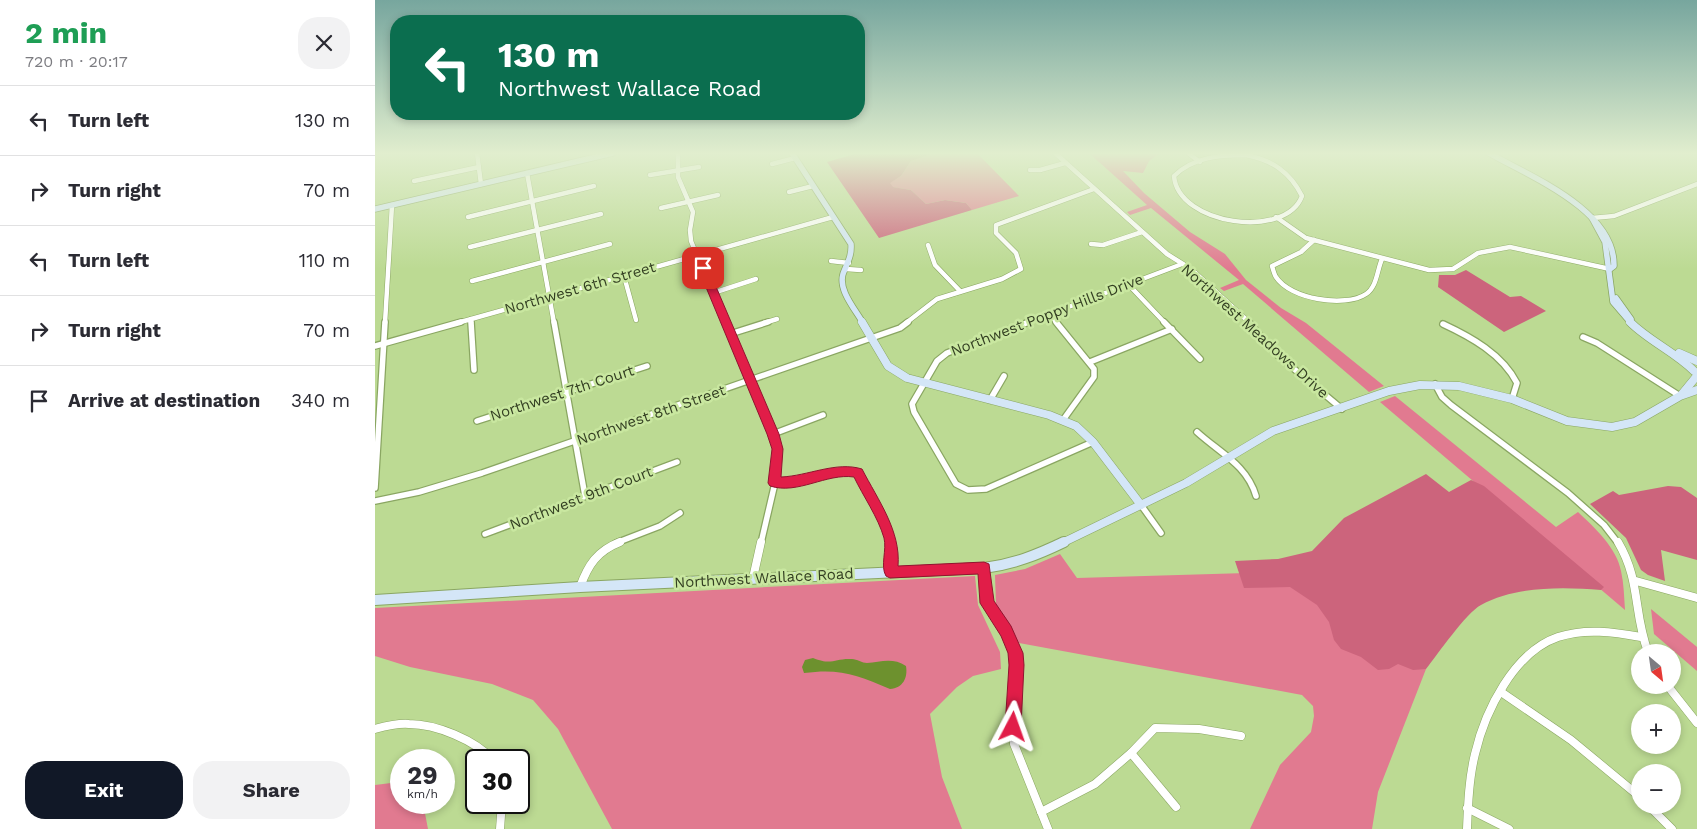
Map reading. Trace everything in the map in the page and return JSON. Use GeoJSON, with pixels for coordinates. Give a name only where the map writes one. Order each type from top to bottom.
{"type":"FeatureCollection","features":[{"type":"Feature","properties":{"kind":"street"},"geometry":{"type":"LineString","coordinates":[[375,209],[448,192]]}},
{"type":"Feature","properties":{"kind":"street"},"geometry":{"type":"LineString","coordinates":[[530,192],[585,496]]}},
{"type":"Feature","properties":{"kind":"street"},"geometry":{"type":"LineString","coordinates":[[469,217],[570,192]]}},
{"type":"Feature","properties":{"kind":"street"},"geometry":{"type":"LineString","coordinates":[[685,192],[694,218],[691,236],[749,381],[773,434],[777,449],[775,483],[753,578]]}},
{"type":"Feature","properties":{"kind":"street"},"geometry":{"type":"LineString","coordinates":[[817,192],[851,244],[853,251],[841,281],[842,287],[888,366],[898,374],[924,383],[1063,420],[1084,432],[1161,532]]}},
{"type":"Feature","properties":{"kind":"street","name":"Northwest 8th Street"},"geometry":{"type":"LineString","coordinates":[[375,501],[451,483],[900,328],[927,304],[960,291],[1004,278],[1021,269],[1022,264],[1014,250],[996,233],[996,225],[1002,221],[1086,192]]}},
{"type":"Feature","properties":{"kind":"street","name":"Northwest Meadows Drive"},"geometry":{"type":"LineString","coordinates":[[1097,192],[1167,254],[1182,264],[1245,317],[1275,353],[1342,409]]}},
{"type":"Feature","properties":{"kind":"street"},"geometry":{"type":"LineString","coordinates":[[1180,192],[1197,208],[1218,218],[1256,222],[1291,212],[1301,201],[1299,192]]}},
{"type":"Feature","properties":{"kind":"street"},"geometry":{"type":"LineString","coordinates":[[1554,192],[1592,218],[1605,242],[1611,269],[1613,302],[1630,324],[1644,336],[1683,360],[1696,373]]}},
{"type":"Feature","properties":{"kind":"street"},"geometry":{"type":"LineString","coordinates":[[1592,218],[1614,216],[1678,192]]}},
{"type":"Feature","properties":{"kind":"street"},"geometry":{"type":"LineString","coordinates":[[661,208],[718,195]]}},
{"type":"Feature","properties":{"kind":"street"},"geometry":{"type":"LineString","coordinates":[[375,488],[382,400],[392,205]]}},
{"type":"Feature","properties":{"kind":"street"},"geometry":{"type":"LineString","coordinates":[[469,247],[601,214]]}},
{"type":"Feature","properties":{"kind":"street","name":"Northwest 6th Street"},"geometry":{"type":"LineString","coordinates":[[375,346],[833,217]]}},
{"type":"Feature","properties":{"kind":"street"},"geometry":{"type":"LineString","coordinates":[[1276,217],[1301,235],[1314,240],[1424,270],[1445,271],[1462,264],[1478,253],[1510,247],[1611,269]]}},
{"type":"Feature","properties":{"kind":"street"},"geometry":{"type":"LineString","coordinates":[[1091,244],[1103,244],[1142,232]]}},
{"type":"Feature","properties":{"kind":"street"},"geometry":{"type":"LineString","coordinates":[[1314,240],[1301,252],[1273,266],[1273,271],[1281,281],[1295,291],[1313,298],[1342,301],[1360,297],[1371,289],[1375,282],[1375,270],[1381,258]]}},
{"type":"Feature","properties":{"kind":"street"},"geometry":{"type":"LineString","coordinates":[[472,281],[609,244]]}},
{"type":"Feature","properties":{"kind":"street"},"geometry":{"type":"LineString","coordinates":[[927,245],[928,254],[934,265],[949,277],[960,291]]}},
{"type":"Feature","properties":{"kind":"street"},"geometry":{"type":"LineString","coordinates":[[831,261],[861,270]]}},
{"type":"Feature","properties":{"kind":"street","name":"Northwest Poppy Hills Drive"},"geometry":{"type":"LineString","coordinates":[[1093,442],[986,489],[973,491],[962,489],[953,480],[914,412],[912,404],[937,361],[947,352],[1182,264]]}},
{"type":"Feature","properties":{"kind":"street"},"geometry":{"type":"LineString","coordinates":[[624,276],[636,320]]}},
{"type":"Feature","properties":{"kind":"street"},"geometry":{"type":"LineString","coordinates":[[713,293],[755,280]]}},
{"type":"Feature","properties":{"kind":"street"},"geometry":{"type":"LineString","coordinates":[[1128,284],[1200,359]]}},
{"type":"Feature","properties":{"kind":"street"},"geometry":{"type":"LineString","coordinates":[[1611,290],[1637,324],[1667,346],[1697,361]]}},
{"type":"Feature","properties":{"kind":"street"},"geometry":{"type":"LineString","coordinates":[[1049,313],[1094,369],[1094,377],[1063,420]]}},
{"type":"Feature","properties":{"kind":"street"},"geometry":{"type":"LineString","coordinates":[[471,319],[474,370]]}},
{"type":"Feature","properties":{"kind":"street"},"geometry":{"type":"LineString","coordinates":[[730,334],[777,319]]}},
{"type":"Feature","properties":{"kind":"street"},"geometry":{"type":"LineString","coordinates":[[1443,324],[1459,331],[1508,366],[1517,383],[1512,399]]}},
{"type":"Feature","properties":{"kind":"street"},"geometry":{"type":"LineString","coordinates":[[1089,362],[1172,329]]}},
{"type":"Feature","properties":{"kind":"street"},"geometry":{"type":"LineString","coordinates":[[1583,337],[1597,343],[1680,396]]}},
{"type":"Feature","properties":{"kind":"street","name":"Northwest 7th Court"},"geometry":{"type":"LineString","coordinates":[[477,421],[647,366]]}},
{"type":"Feature","properties":{"kind":"street","name":"Northwest Wallace Road"},"geometry":{"type":"LineString","coordinates":[[1680,396],[1696,373]]}},
{"type":"Feature","properties":{"kind":"street"},"geometry":{"type":"LineString","coordinates":[[990,400],[1004,376]]}},
{"type":"Feature","properties":{"kind":"street"},"geometry":{"type":"LineString","coordinates":[[1435,384],[1442,397],[1451,405],[1515,453],[1600,522],[1627,558],[1636,582],[1641,637],[1645,644]]}},
{"type":"Feature","properties":{"kind":"street","name":"Northwest Wallace Road"},"geometry":{"type":"LineString","coordinates":[[375,600],[580,587],[984,568],[1009,565],[1033,557],[1208,472],[1228,457],[1273,431],[1407,386],[1435,384],[1475,389],[1512,399],[1567,421],[1612,427],[1635,422],[1680,396],[1697,390]]}},
{"type":"Feature","properties":{"kind":"street"},"geometry":{"type":"LineString","coordinates":[[375,402],[382,400]]}},
{"type":"Feature","properties":{"kind":"street"},"geometry":{"type":"LineString","coordinates":[[773,434],[823,415]]}},
{"type":"Feature","properties":{"kind":"street"},"geometry":{"type":"LineString","coordinates":[[1197,432],[1250,477],[1256,496]]}},
{"type":"Feature","properties":{"kind":"street","name":"Northwest 9th Court"},"geometry":{"type":"LineString","coordinates":[[485,534],[677,462]]}},
{"type":"Feature","properties":{"kind":"street"},"geometry":{"type":"LineString","coordinates":[[775,483],[800,481],[842,471],[858,473],[890,536],[893,551],[890,572]]}},
{"type":"Feature","properties":{"kind":"street"},"geometry":{"type":"LineString","coordinates":[[580,587],[590,564],[604,549],[669,524],[680,513]]}},
{"type":"Feature","properties":{"kind":"street"},"geometry":{"type":"LineString","coordinates":[[984,568],[987,603],[1006,631],[1015,653],[1014,744],[1048,829]]}},
{"type":"Feature","properties":{"kind":"street"},"geometry":{"type":"LineString","coordinates":[[1636,582],[1697,598]]}},
{"type":"Feature","properties":{"kind":"street"},"geometry":{"type":"LineString","coordinates":[[1467,829],[1470,769],[1477,743],[1487,716],[1501,692],[1528,655],[1545,643],[1560,636],[1599,632],[1641,637]]}},
{"type":"Feature","properties":{"kind":"street"},"geometry":{"type":"LineString","coordinates":[[1501,692],[1571,740],[1631,790]]}},
{"type":"Feature","properties":{"kind":"street"},"geometry":{"type":"LineString","coordinates":[[1674,694],[1697,723]]}},
{"type":"Feature","properties":{"kind":"street"},"geometry":{"type":"LineString","coordinates":[[375,729],[398,724],[431,724],[483,749]]}},
{"type":"Feature","properties":{"kind":"street"},"geometry":{"type":"LineString","coordinates":[[1041,812],[1095,784],[1131,753],[1155,728],[1181,727],[1227,732],[1241,736]]}},
{"type":"Feature","properties":{"kind":"street"},"geometry":{"type":"LineString","coordinates":[[1131,753],[1176,806]]}},
{"type":"Feature","properties":{"kind":"street"},"geometry":{"type":"LineString","coordinates":[[1467,808],[1509,829]]}},
{"type":"Feature","properties":{"kind":"street"},"geometry":{"type":"LineString","coordinates":[[500,829],[501,814]]}},
{"type":"Feature","properties":{"kind":"street"},"geometry":{"type":"LineString","coordinates":[[1657,814],[1672,829]]}},
{"type":"Feature","properties":{"kind":"shaded area"},"geometry":{"type":"Polygon","coordinates":[[[847,192],[913,192],[926,204],[945,200],[966,203],[972,210],[879,238],[847,192]]]}},
{"type":"Feature","properties":{"kind":"shaded area"},"geometry":{"type":"Polygon","coordinates":[[[913,192],[1015,192],[1019,196],[972,210],[966,203],[945,200],[926,204],[913,192]]]}},
{"type":"Feature","properties":{"kind":"shaded area"},"geometry":{"type":"Polygon","coordinates":[[[1132,192],[1143,192],[1190,232],[1225,254],[1246,280],[1281,308],[1306,323],[1384,386],[1369,392],[1243,284],[1224,291],[1220,288],[1239,280],[1151,208],[1130,215],[1127,212],[1147,205],[1132,192]]]}},
{"type":"Feature","properties":{"kind":"shaded area"},"geometry":{"type":"Polygon","coordinates":[[[1466,270],[1510,297],[1521,296],[1546,311],[1504,332],[1438,287],[1439,275],[1455,275],[1466,270]]]}},
{"type":"Feature","properties":{"kind":"shaded area"},"geometry":{"type":"Polygon","coordinates":[[[1395,396],[1556,527],[1578,512],[1591,524],[1610,546],[1619,562],[1625,610],[1380,402],[1395,396]]]}},
{"type":"Feature","properties":{"kind":"shaded area"},"geometry":{"type":"Polygon","coordinates":[[[1426,474],[1449,492],[1471,480],[1484,486],[1604,587],[1601,590],[1555,588],[1524,591],[1509,594],[1481,605],[1452,634],[1426,669],[1413,670],[1398,664],[1389,669],[1378,670],[1361,657],[1341,649],[1334,640],[1329,622],[1317,605],[1290,587],[1244,588],[1235,561],[1278,559],[1312,551],[1344,518],[1426,474]]]}},
{"type":"Feature","properties":{"kind":"shaded area"},"geometry":{"type":"Polygon","coordinates":[[[1668,486],[1681,487],[1697,498],[1697,560],[1661,550],[1665,581],[1648,575],[1641,570],[1626,538],[1590,504],[1613,491],[1619,495],[1668,486]]]}},
{"type":"Feature","properties":{"kind":"shaded area"},"geometry":{"type":"Polygon","coordinates":[[[1060,554],[1077,578],[1284,572],[1426,669],[1378,792],[1372,829],[1250,829],[1280,765],[1311,732],[1314,716],[1313,706],[1302,695],[1019,643],[996,606],[995,575],[1025,569],[1060,554]]]}},
{"type":"Feature","properties":{"kind":"shaded area"},"geometry":{"type":"Polygon","coordinates":[[[975,576],[978,605],[1000,652],[1001,669],[973,676],[957,687],[930,714],[942,777],[962,829],[612,829],[558,729],[533,700],[492,684],[410,667],[375,656],[375,608],[975,576]]]}},
{"type":"Feature","properties":{"kind":"shaded area"},"geometry":{"type":"Polygon","coordinates":[[[1651,609],[1697,647],[1697,671],[1681,657],[1681,644],[1666,644],[1654,634],[1651,609]]]}},
{"type":"Feature","properties":{"kind":"shaded area"},"geometry":{"type":"Polygon","coordinates":[[[813,658],[829,662],[852,659],[867,663],[896,662],[906,666],[906,675],[904,682],[898,687],[890,689],[868,680],[839,672],[804,673],[802,667],[805,660],[813,658]]]}},
{"type":"Feature","properties":{"kind":"shaded area"},"geometry":{"type":"Polygon","coordinates":[[[390,783],[390,814],[425,814],[428,829],[375,829],[375,785],[390,783]]]}},
{"type":"Feature","properties":{"kind":"route"},"geometry":{"type":"LineString","coordinates":[[703,268],[749,381],[773,434],[778,460],[775,483],[820,478],[842,471],[858,473],[890,536],[893,551],[890,572],[984,568],[987,603],[1006,631],[1015,653],[1017,665],[1013,727]]}}]}
